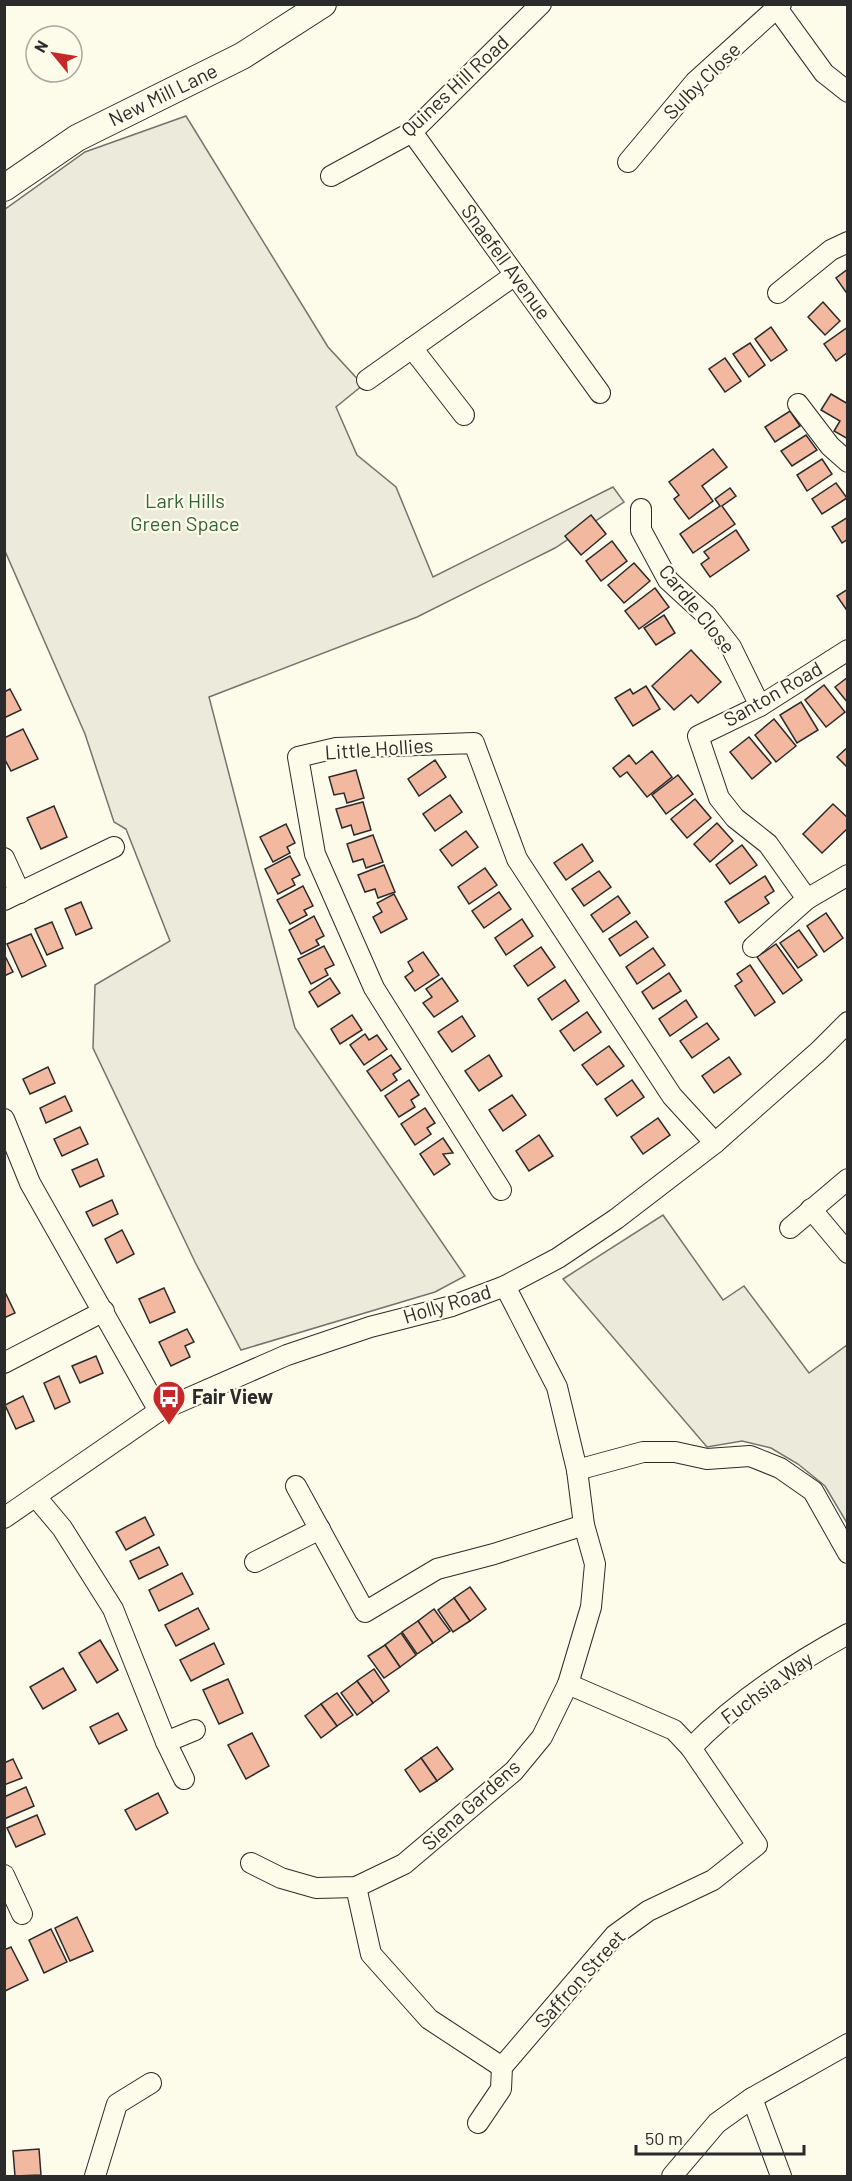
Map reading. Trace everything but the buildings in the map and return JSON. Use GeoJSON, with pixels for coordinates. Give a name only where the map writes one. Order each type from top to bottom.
{"type":"FeatureCollection","features":[{"type":"Feature","properties":{"kind":"street","name":"New Mill Lane"},"geometry":{"type":"LineString","coordinates":[[4,188],[77,138],[242,56],[323,4]]}},
{"type":"Feature","properties":{"kind":"street","name":"Quines Hill Road"},"geometry":{"type":"LineString","coordinates":[[331,176],[412,132],[541,4]]}},
{"type":"Feature","properties":{"kind":"street"},"geometry":{"type":"LineString","coordinates":[[777,6],[824,73],[848,92]]}},
{"type":"Feature","properties":{"kind":"street","name":"Sulby Close"},"geometry":{"type":"LineString","coordinates":[[628,162],[695,82],[777,6]]}},
{"type":"Feature","properties":{"kind":"street","name":"Snaefell Avenue"},"geometry":{"type":"LineString","coordinates":[[412,132],[600,393]]}},
{"type":"Feature","properties":{"kind":"street"},"geometry":{"type":"LineString","coordinates":[[778,293],[831,250],[848,242]]}},
{"type":"Feature","properties":{"kind":"street"},"geometry":{"type":"LineString","coordinates":[[368,380],[515,274]]}},
{"type":"Feature","properties":{"kind":"street"},"geometry":{"type":"LineString","coordinates":[[411,348],[464,415]]}},
{"type":"Feature","properties":{"kind":"street"},"geometry":{"type":"LineString","coordinates":[[798,404],[830,446],[848,462]]}},
{"type":"Feature","properties":{"kind":"street","name":"Cardle Close"},"geometry":{"type":"LineString","coordinates":[[641,509],[641,530],[668,580],[706,615],[731,646],[760,706]]}},
{"type":"Feature","properties":{"kind":"street","name":"Santon Road"},"geometry":{"type":"LineString","coordinates":[[807,900],[768,844],[735,818],[719,798],[698,736],[760,706],[848,650]]}},
{"type":"Feature","properties":{"kind":"street","name":"Little Hollies"},"geometry":{"type":"LineString","coordinates":[[501,1190],[374,988],[315,854],[298,757],[336,748],[474,743],[517,859],[672,1096],[715,1143]]}},
{"type":"Feature","properties":{"kind":"street"},"geometry":{"type":"LineString","coordinates":[[4,858],[12,896],[114,847]]}},
{"type":"Feature","properties":{"kind":"street"},"geometry":{"type":"LineString","coordinates":[[753,947],[807,900],[848,875]]}},
{"type":"Feature","properties":{"kind":"street","name":"Holly Road"},"geometry":{"type":"LineString","coordinates":[[4,1518],[159,1411],[288,1355],[370,1327],[452,1306],[505,1286],[558,1258],[616,1219],[715,1143],[819,1051],[848,1022]]}},
{"type":"Feature","properties":{"kind":"street"},"geometry":{"type":"LineString","coordinates":[[7,1132],[30,1183],[159,1411]]}},
{"type":"Feature","properties":{"kind":"street"},"geometry":{"type":"LineString","coordinates":[[790,1228],[848,1179]]}},
{"type":"Feature","properties":{"kind":"street"},"geometry":{"type":"LineString","coordinates":[[811,1209],[848,1253]]}},
{"type":"Feature","properties":{"kind":"street","name":"Siena Gardens"},"geometry":{"type":"LineString","coordinates":[[251,1863],[281,1878],[316,1888],[356,1887],[404,1864],[514,1771],[542,1737],[568,1684],[591,1607],[596,1564],[584,1525],[576,1470],[557,1387],[505,1286]]}},
{"type":"Feature","properties":{"kind":"street"},"geometry":{"type":"LineString","coordinates":[[4,1364],[104,1311]]}},
{"type":"Feature","properties":{"kind":"street"},"geometry":{"type":"LineString","coordinates":[[576,1470],[643,1452],[675,1452],[707,1459],[750,1456],[780,1468],[813,1491],[848,1552]]}},
{"type":"Feature","properties":{"kind":"street"},"geometry":{"type":"LineString","coordinates":[[296,1486],[365,1612],[437,1569],[494,1554],[584,1525]]}},
{"type":"Feature","properties":{"kind":"street"},"geometry":{"type":"LineString","coordinates":[[36,1497],[62,1528],[113,1609],[166,1742],[184,1779]]}},
{"type":"Feature","properties":{"kind":"street"},"geometry":{"type":"LineString","coordinates":[[255,1562],[320,1530]]}},
{"type":"Feature","properties":{"kind":"street","name":"Fuchsia Way"},"geometry":{"type":"LineString","coordinates":[[691,1748],[750,1698],[848,1634]]}},
{"type":"Feature","properties":{"kind":"street"},"geometry":{"type":"LineString","coordinates":[[568,1684],[674,1730],[691,1748]]}},
{"type":"Feature","properties":{"kind":"street"},"geometry":{"type":"LineString","coordinates":[[166,1742],[195,1730]]}},
{"type":"Feature","properties":{"kind":"street","name":"Saffron Street"},"geometry":{"type":"LineString","coordinates":[[478,2122],[501,2089],[502,2067],[615,1935],[648,1911],[713,1880],[757,1845],[691,1748]]}},
{"type":"Feature","properties":{"kind":"street"},"geometry":{"type":"LineString","coordinates":[[4,1875],[22,1914]]}},
{"type":"Feature","properties":{"kind":"street"},"geometry":{"type":"LineString","coordinates":[[356,1887],[371,1954],[429,2019],[502,2067]]}},
{"type":"Feature","properties":{"kind":"street"},"geometry":{"type":"LineString","coordinates":[[672,2176],[717,2123],[752,2098],[848,2044]]}},
{"type":"Feature","properties":{"kind":"street"},"geometry":{"type":"LineString","coordinates":[[95,2176],[117,2104],[151,2083]]}},
{"type":"Feature","properties":{"kind":"street"},"geometry":{"type":"LineString","coordinates":[[752,2098],[781,2176]]}},
{"type":"Feature","properties":{"kind":"green space","name":"Lark Hills Green Space"},"geometry":{"type":"Polygon","coordinates":[[[186,116],[328,347],[363,385],[336,407],[357,455],[396,487],[433,577],[613,487],[624,502],[555,548],[417,617],[209,697],[295,1028],[465,1276],[435,1292],[241,1350],[195,1262],[93,1048],[95,985],[170,941],[126,829],[114,822],[85,734],[5,551],[4,210],[85,152],[186,116]]]}},
{"type":"Feature","properties":{"kind":"green space"},"geometry":{"type":"Polygon","coordinates":[[[663,1215],[723,1300],[744,1286],[809,1373],[847,1345],[847,1523],[825,1486],[798,1464],[771,1448],[742,1441],[707,1447],[563,1279],[663,1215]]]}},
{"type":"Feature","properties":{"kind":"place","name":"Fair View"},"geometry":{"type":"Point","coordinates":[169,1426]}}]}
